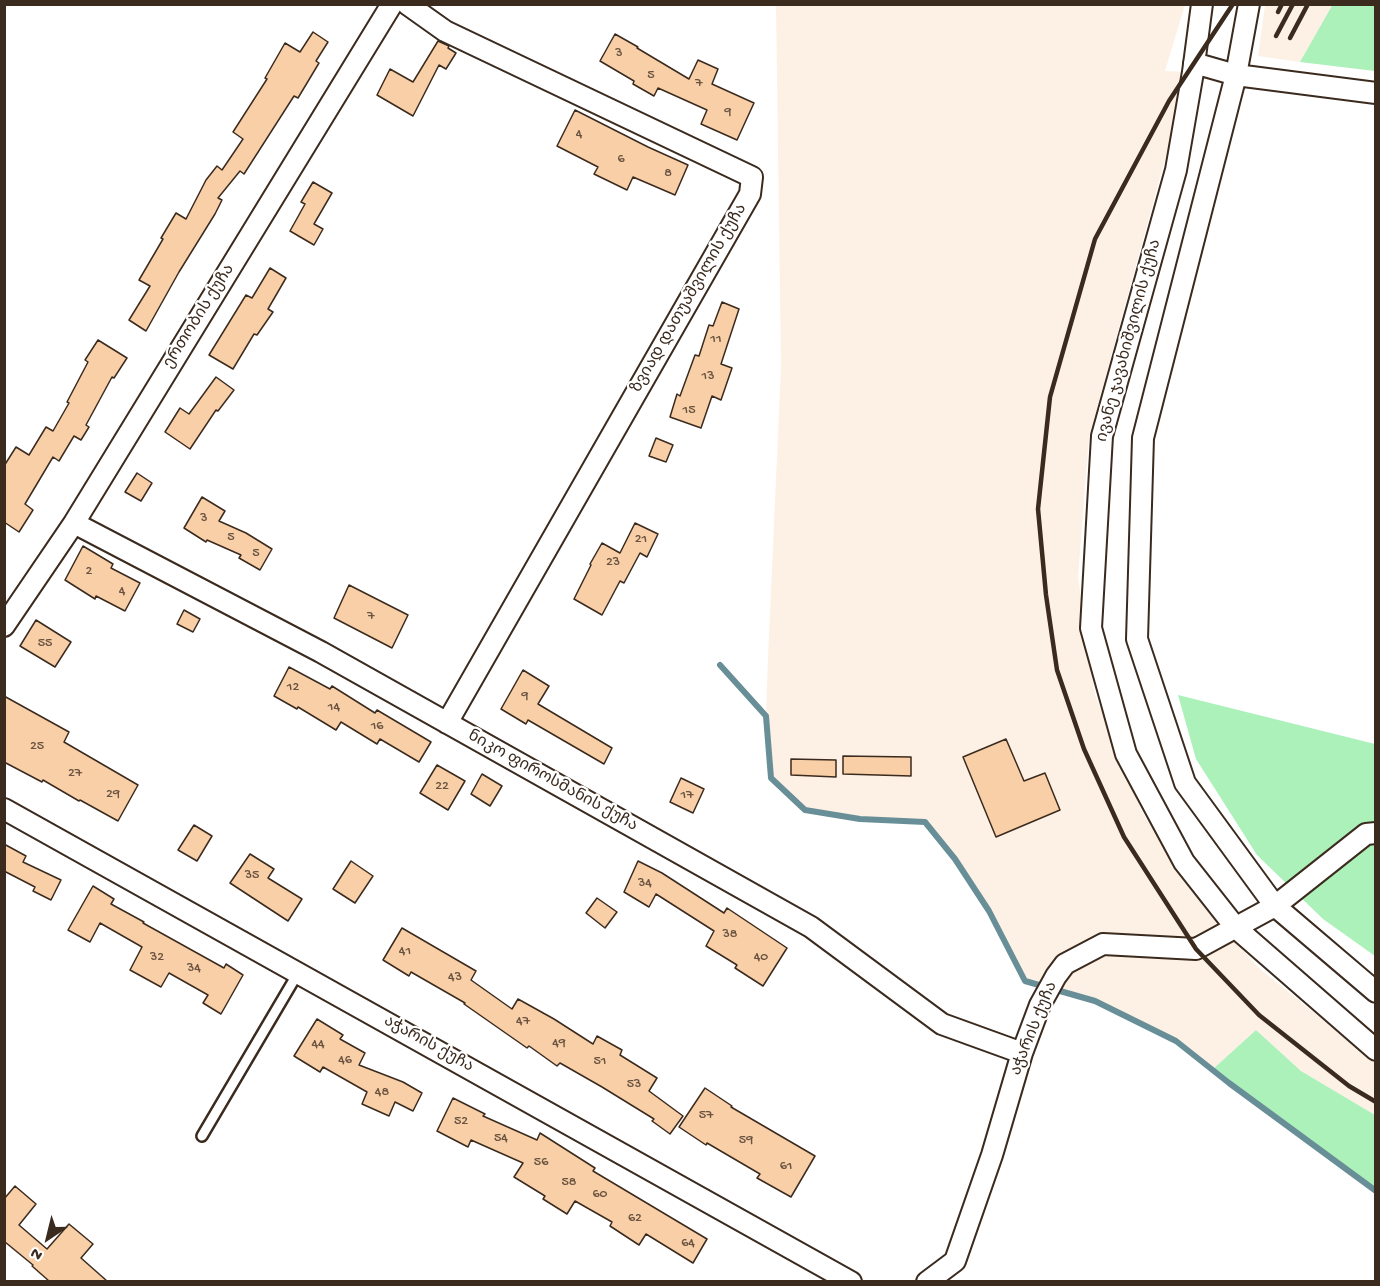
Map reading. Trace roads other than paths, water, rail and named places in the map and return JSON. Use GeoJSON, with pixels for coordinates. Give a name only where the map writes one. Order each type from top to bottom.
{"type":"FeatureCollection","features":[{"type":"Feature","properties":{"kind":"street","name":"ერთობის ქუჩა"},"geometry":{"type":"LineString","coordinates":[[4,627],[74,523],[392,4]]}},
{"type":"Feature","properties":{"kind":"street","name":"ზვიად დათუაშვილის ქუჩა"},"geometry":{"type":"LineString","coordinates":[[407,4],[445,31],[752,177],[750,194],[447,723]]}},
{"type":"Feature","properties":{"kind":"street","name":"ივანე ჯავახიშვილის ქუჩა"},"geometry":{"type":"LineString","coordinates":[[1202,4],[1176,170],[1102,436],[1091,628],[1126,754],[1184,862],[1236,928],[1376,1050]]}},
{"type":"Feature","properties":{"kind":"street"},"geometry":{"type":"LineString","coordinates":[[1249,4],[1236,75],[1143,438],[1137,639],[1185,783],[1275,906],[1376,992]]}},
{"type":"Feature","properties":{"kind":"street"},"geometry":{"type":"LineString","coordinates":[[1194,63],[1236,75],[1376,93]]}},
{"type":"Feature","properties":{"kind":"street","name":"ნიკო ფიროსმანის ქუჩა"},"geometry":{"type":"LineString","coordinates":[[74,523],[321,652],[811,927],[942,1024],[1022,1053]]}},
{"type":"Feature","properties":{"kind":"street","name":"აჭარის ქუჩა"},"geometry":{"type":"LineString","coordinates":[[4,809],[298,973],[827,1275],[852,1281]]}},
{"type":"Feature","properties":{"kind":"street","name":"აჭარის ქუჩა"},"geometry":{"type":"LineString","coordinates":[[927,1281],[955,1261],[992,1155],[1022,1053],[1041,1005],[1065,964],[1103,944],[1196,949],[1275,906],[1366,834],[1376,833]]}},
{"type":"Feature","properties":{"kind":"lane"},"geometry":{"type":"LineString","coordinates":[[202,1136],[298,973]]}},
{"type":"Feature","properties":{"kind":"waterway"},"geometry":{"type":"LineString","coordinates":[[720,665],[766,716],[771,778],[805,810],[860,819],[925,822],[955,859],[989,911],[1025,981],[1095,1001],[1176,1041],[1229,1083],[1376,1191]]}},
{"type":"Feature","properties":{"kind":"railway"},"geometry":{"type":"LineString","coordinates":[[1233,4],[1169,101],[1095,239],[1050,397],[1038,509],[1046,595],[1057,670],[1084,749],[1124,837],[1196,949],[1259,1015],[1349,1086],[1376,1102]]}},
{"type":"Feature","properties":{"kind":"railway"},"geometry":{"type":"LineString","coordinates":[[1278,12],[1282,4]]}},
{"type":"Feature","properties":{"kind":"railway"},"geometry":{"type":"LineString","coordinates":[[1276,36],[1293,4]]}},
{"type":"Feature","properties":{"kind":"railway"},"geometry":{"type":"LineString","coordinates":[[1290,38],[1308,4]]}}]}
